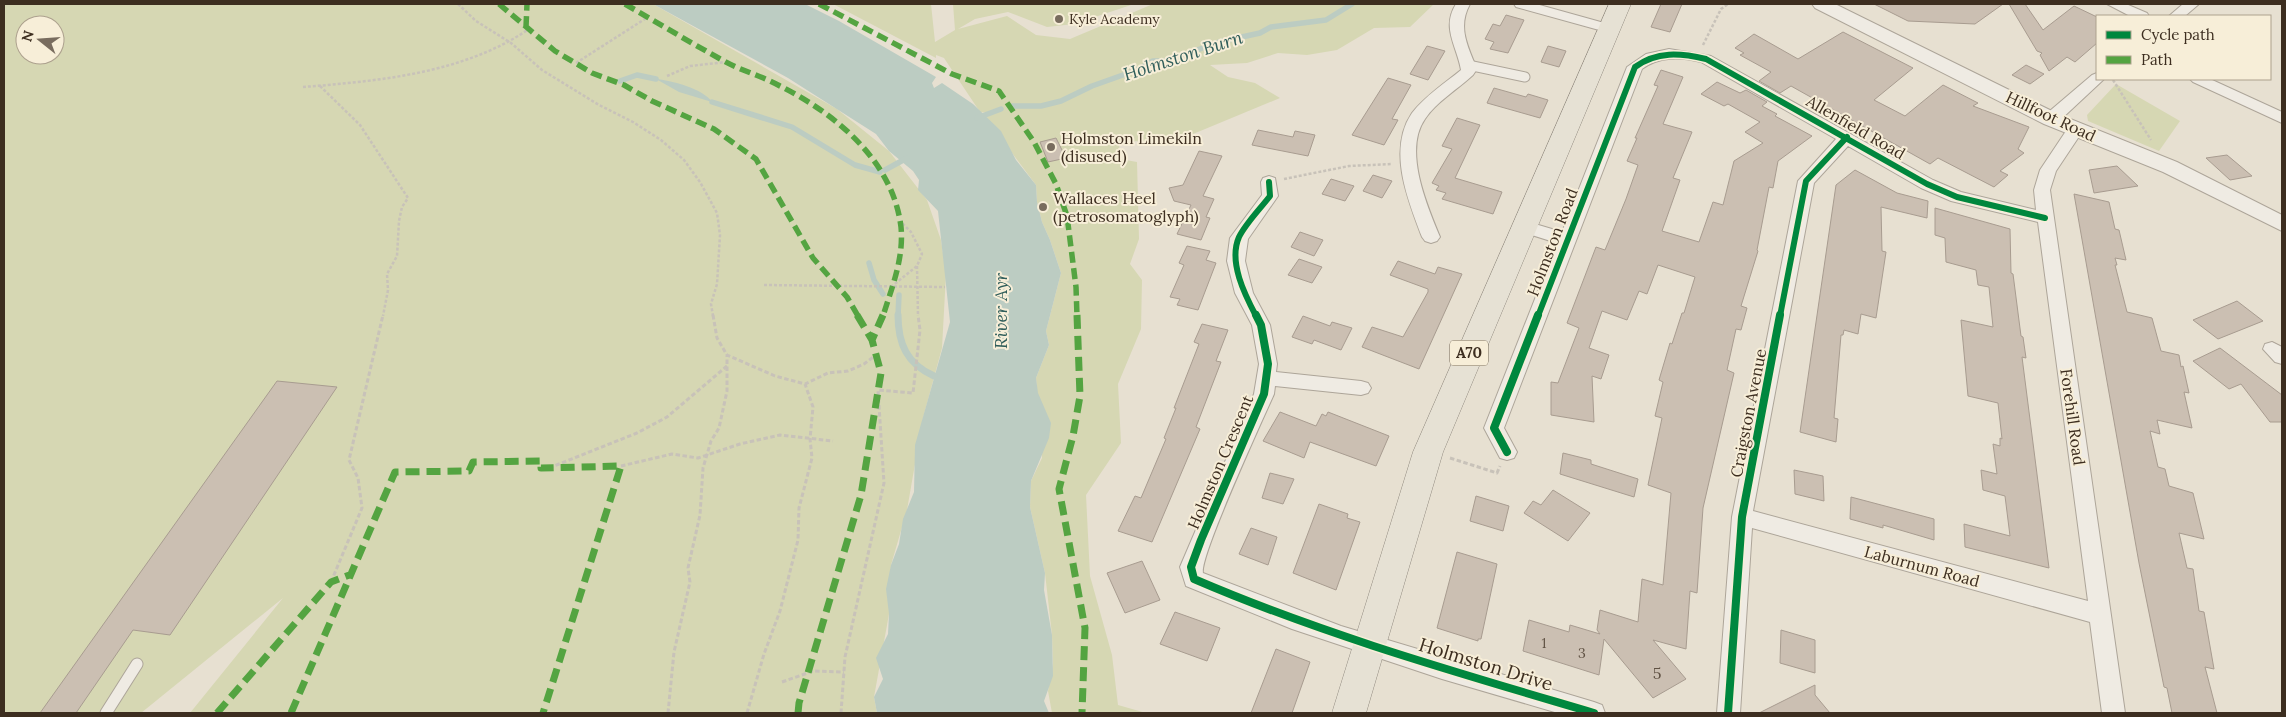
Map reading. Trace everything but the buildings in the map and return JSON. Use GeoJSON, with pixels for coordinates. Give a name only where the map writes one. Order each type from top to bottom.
{"type":"FeatureCollection","features":[{"type":"Feature","properties":{"kind":"main road","name":"Holmston Road"},"geometry":{"type":"LineString","coordinates":[[1349,713],[1428,452],[1445,408],[1620,4]]}},
{"type":"Feature","properties":{"kind":"street"},"geometry":{"type":"LineString","coordinates":[[1431,237],[1412,188],[1410,163],[1411,132],[1417,116],[1468,72],[1468,65],[1457,38],[1456,19],[1462,4]]}},
{"type":"Feature","properties":{"kind":"street"},"geometry":{"type":"LineString","coordinates":[[1520,4],[1610,29]]}},
{"type":"Feature","properties":{"kind":"street","name":"Hillfoot Road"},"geometry":{"type":"LineString","coordinates":[[1821,4],[2051,119],[2170,167],[2225,193],[2282,224]]}},
{"type":"Feature","properties":{"kind":"street"},"geometry":{"type":"LineString","coordinates":[[2114,4],[2140,15]]}},
{"type":"Feature","properties":{"kind":"street"},"geometry":{"type":"LineString","coordinates":[[2177,15],[2192,4]]}},
{"type":"Feature","properties":{"kind":"street","name":"Allenfield Road"},"geometry":{"type":"LineString","coordinates":[[1659,55],[1677,53],[1706,59],[1848,137],[1927,184],[1957,197],[2045,218]]}},
{"type":"Feature","properties":{"kind":"street","name":"Holmston Road"},"geometry":{"type":"LineString","coordinates":[[1507,452],[1494,428],[1635,67],[1659,55]]}},
{"type":"Feature","properties":{"kind":"street"},"geometry":{"type":"LineString","coordinates":[[2051,119],[2096,79]]}},
{"type":"Feature","properties":{"kind":"street"},"geometry":{"type":"LineString","coordinates":[[2200,80],[2282,118]]}},
{"type":"Feature","properties":{"kind":"street","name":"Forehill Road"},"geometry":{"type":"LineString","coordinates":[[2076,129],[2048,170],[2042,190],[2114,713]]}},
{"type":"Feature","properties":{"kind":"street","name":"Craigston Avenue"},"geometry":{"type":"LineString","coordinates":[[1728,713],[1742,516],[1806,181],[1848,137]]}},
{"type":"Feature","properties":{"kind":"street","name":"Holmston Crescent"},"geometry":{"type":"LineString","coordinates":[[1269,182],[1270,196],[1239,238],[1236,261],[1244,293],[1261,325],[1268,364],[1264,394],[1201,540],[1191,568],[1194,579],[1238,599],[1369,645]]}},
{"type":"Feature","properties":{"kind":"street"},"geometry":{"type":"LineString","coordinates":[[1525,227],[1567,240]]}},
{"type":"Feature","properties":{"kind":"street","name":"Holmston Crescent"},"geometry":{"type":"LineString","coordinates":[[1266,378],[1361,388]]}},
{"type":"Feature","properties":{"kind":"street","name":"Laburnum Road"},"geometry":{"type":"LineString","coordinates":[[1742,516],[2102,615]]}},
{"type":"Feature","properties":{"kind":"street","name":"Holmston Drive"},"geometry":{"type":"LineString","coordinates":[[1369,645],[1594,713]]}},
{"type":"Feature","properties":{"kind":"lane"},"geometry":{"type":"LineString","coordinates":[[1468,65],[1525,77]]}},
{"type":"Feature","properties":{"kind":"lane"},"geometry":{"type":"LineString","coordinates":[[106,713],[137,664]]}},
{"type":"Feature","properties":{"kind":"path"},"geometry":{"type":"LineString","coordinates":[[458,4],[476,21],[511,43],[525,57],[558,80],[661,140],[684,160],[700,182],[717,212],[720,235],[719,257],[717,284],[711,304],[717,338],[727,355],[728,366],[723,415],[707,455],[700,484],[700,515],[688,568],[690,582],[683,605],[674,652],[668,713]]}},
{"type":"Feature","properties":{"kind":"path"},"geometry":{"type":"LineString","coordinates":[[1697,56],[1721,9],[1728,4]]}},
{"type":"Feature","properties":{"kind":"path"},"geometry":{"type":"LineString","coordinates":[[576,63],[648,17]]}},
{"type":"Feature","properties":{"kind":"path"},"geometry":{"type":"LineString","coordinates":[[303,87],[425,72],[475,60],[511,43],[529,29]]}},
{"type":"Feature","properties":{"kind":"path"},"geometry":{"type":"LineString","coordinates":[[667,76],[690,66],[726,62]]}},
{"type":"Feature","properties":{"kind":"path"},"geometry":{"type":"LineString","coordinates":[[2113,80],[2170,167]]}},
{"type":"Feature","properties":{"kind":"path"},"geometry":{"type":"LineString","coordinates":[[320,86],[360,125],[408,198],[402,207],[397,256],[387,274],[388,290],[384,315],[366,395],[348,460],[358,478],[362,508],[331,582]]}},
{"type":"Feature","properties":{"kind":"path"},"geometry":{"type":"LineString","coordinates":[[1269,182],[1349,166],[1410,163]]}},
{"type":"Feature","properties":{"kind":"path"},"geometry":{"type":"LineString","coordinates":[[841,713],[844,672],[859,587],[884,483],[878,390],[913,393],[920,330],[916,304],[917,266],[922,254],[911,232],[900,221]]}},
{"type":"Feature","properties":{"kind":"path"},"geometry":{"type":"LineString","coordinates":[[891,287],[917,266]]}},
{"type":"Feature","properties":{"kind":"path"},"geometry":{"type":"LineString","coordinates":[[764,285],[945,287]]}},
{"type":"Feature","properties":{"kind":"path"},"geometry":{"type":"LineString","coordinates":[[727,355],[775,376],[806,384],[828,373],[848,371],[864,364],[876,355]]}},
{"type":"Feature","properties":{"kind":"path"},"geometry":{"type":"LineString","coordinates":[[549,468],[637,433],[667,417],[728,366]]}},
{"type":"Feature","properties":{"kind":"path"},"geometry":{"type":"LineString","coordinates":[[747,713],[764,654],[780,611],[798,540],[799,508],[812,458],[810,439],[813,407],[806,384]]}},
{"type":"Feature","properties":{"kind":"path"},"geometry":{"type":"LineString","coordinates":[[621,466],[672,454],[698,458],[780,435],[833,441]]}},
{"type":"Feature","properties":{"kind":"path"},"geometry":{"type":"LineString","coordinates":[[1428,452],[1497,473],[1507,452]]}},
{"type":"Feature","properties":{"kind":"path"},"geometry":{"type":"LineString","coordinates":[[782,682],[813,672],[844,672]]}},
{"type":"Feature","properties":{"kind":"green space"},"geometry":{"type":"Polygon","coordinates":[[[4,4],[653,4],[837,109],[889,151],[927,200],[941,240],[946,274],[942,348],[923,418],[907,510],[891,565],[889,614],[874,697],[877,713],[190,713],[283,598],[141,713],[4,713],[4,4]]]}},
{"type":"Feature","properties":{"kind":"green space"},"geometry":{"type":"Polygon","coordinates":[[[833,4],[931,4],[935,42],[955,30],[953,4],[1134,4],[1074,24],[1047,27],[1008,12],[975,19],[958,29],[1007,16],[1036,35],[1070,39],[1153,4],[1434,4],[1410,27],[1374,28],[1337,50],[1307,55],[1278,53],[1247,63],[1210,65],[1228,77],[1255,83],[1280,98],[1181,139],[1119,142],[1120,159],[1137,162],[1139,239],[1130,264],[1142,280],[1141,329],[1118,384],[1121,443],[1086,495],[1090,576],[1112,655],[1118,705],[1146,713],[1052,713],[1048,691],[1053,664],[1052,635],[1045,573],[1030,507],[1031,481],[1042,458],[1036,378],[1049,345],[1046,331],[1061,273],[1042,222],[1037,202],[1036,185],[986,118],[987,113],[980,112],[944,58],[936,55],[936,58],[833,4]]]}},
{"type":"Feature","properties":{"kind":"green space"},"geometry":{"type":"Polygon","coordinates":[[[2116,84],[2180,121],[2159,151],[2088,121],[2087,115],[2116,84]]]}},
{"type":"Feature","properties":{"kind":"water","name":"River Ayr"},"geometry":{"type":"Polygon","coordinates":[[[653,4],[805,4],[839,21],[936,77],[932,83],[934,88],[942,83],[973,104],[1001,131],[1016,160],[1036,185],[1037,202],[1042,222],[1061,273],[1046,331],[1049,345],[1036,378],[1038,393],[1051,423],[1049,438],[1031,481],[1030,507],[1045,573],[1044,590],[1052,635],[1053,676],[1044,701],[1049,713],[877,713],[874,697],[883,679],[876,658],[888,634],[889,614],[886,589],[891,565],[899,544],[903,519],[914,492],[915,445],[950,322],[938,211],[918,190],[919,180],[913,171],[889,151],[876,134],[788,78],[653,4]]]}},
{"type":"Feature","properties":{"kind":"water"},"geometry":{"type":"Polygon","coordinates":[[[656,79],[678,83],[694,89],[708,97],[712,102],[679,92],[656,79]]]}},
{"type":"Feature","properties":{"kind":"waterway","name":"Holmston Burn"},"geometry":{"type":"LineString","coordinates":[[1012,106],[1041,106],[1061,101],[1092,86],[1137,70],[1153,61],[1167,61],[1219,42],[1260,33],[1271,27],[1326,20],[1352,4]]}},
{"type":"Feature","properties":{"kind":"waterway"},"geometry":{"type":"LineString","coordinates":[[620,81],[637,75],[656,79]]}},
{"type":"Feature","properties":{"kind":"waterway"},"geometry":{"type":"LineString","coordinates":[[712,102],[792,127],[855,165],[880,172]]}},
{"type":"Feature","properties":{"kind":"waterway"},"geometry":{"type":"LineString","coordinates":[[977,118],[1001,109]]}},
{"type":"Feature","properties":{"kind":"waterway"},"geometry":{"type":"LineString","coordinates":[[885,170],[907,158]]}},
{"type":"Feature","properties":{"kind":"waterway"},"geometry":{"type":"LineString","coordinates":[[869,263],[874,280],[883,294]]}},
{"type":"Feature","properties":{"kind":"waterway"},"geometry":{"type":"LineString","coordinates":[[898,316],[899,295]]}},
{"type":"Feature","properties":{"kind":"waterway"},"geometry":{"type":"LineString","coordinates":[[898,316],[900,335],[906,352],[917,365],[934,376]]}},
{"type":"Feature","properties":{"kind":"marked path"},"geometry":{"type":"LineString","coordinates":[[499,4],[555,51],[592,73],[624,85],[652,101],[714,129],[756,159],[813,258],[847,297],[872,340]]}},
{"type":"Feature","properties":{"kind":"marked path"},"geometry":{"type":"LineString","coordinates":[[526,27],[527,4]]}},
{"type":"Feature","properties":{"kind":"marked path"},"geometry":{"type":"LineString","coordinates":[[625,4],[726,62],[781,86],[841,124],[874,159],[897,206],[901,229],[900,261],[882,318],[872,340],[881,373],[861,495],[799,703],[798,713]]}},
{"type":"Feature","properties":{"kind":"marked path"},"geometry":{"type":"LineString","coordinates":[[819,4],[952,74],[999,91],[1034,142],[1056,184],[1067,216],[1076,287],[1080,396],[1073,436],[1059,489],[1085,628],[1082,713]]}},
{"type":"Feature","properties":{"kind":"marked path"},"geometry":{"type":"LineString","coordinates":[[291,713],[395,472],[469,471],[473,462],[541,461],[541,468],[621,466],[543,713]]}},
{"type":"Feature","properties":{"kind":"marked path"},"geometry":{"type":"LineString","coordinates":[[217,713],[331,582],[352,574]]}},
{"type":"Feature","properties":{"kind":"cycle path"},"geometry":{"type":"LineString","coordinates":[[1507,452],[1494,428],[1635,67],[1652,57],[1679,54],[1706,59],[1927,184],[1957,197],[2045,218]]}},
{"type":"Feature","properties":{"kind":"cycle path"},"geometry":{"type":"LineString","coordinates":[[1728,713],[1742,517],[1806,181],[1847,137]]}},
{"type":"Feature","properties":{"kind":"cycle path"},"geometry":{"type":"LineString","coordinates":[[1269,182],[1270,196],[1239,238],[1236,261],[1244,293],[1261,325],[1268,364],[1264,394],[1201,540],[1191,567],[1194,579],[1242,600],[1341,636],[1594,713]]}},
{"type":"Feature","properties":{"kind":"place","name":"Kyle Academy"},"geometry":{"type":"Point","coordinates":[1059,19]}},
{"type":"Feature","properties":{"kind":"place","name":"Holmston Limekiln (disused)"},"geometry":{"type":"Point","coordinates":[1051,147]}},
{"type":"Feature","properties":{"kind":"place","name":"Wallaces Heel (petrosomatoglyph)"},"geometry":{"type":"Point","coordinates":[1043,207]}}]}
